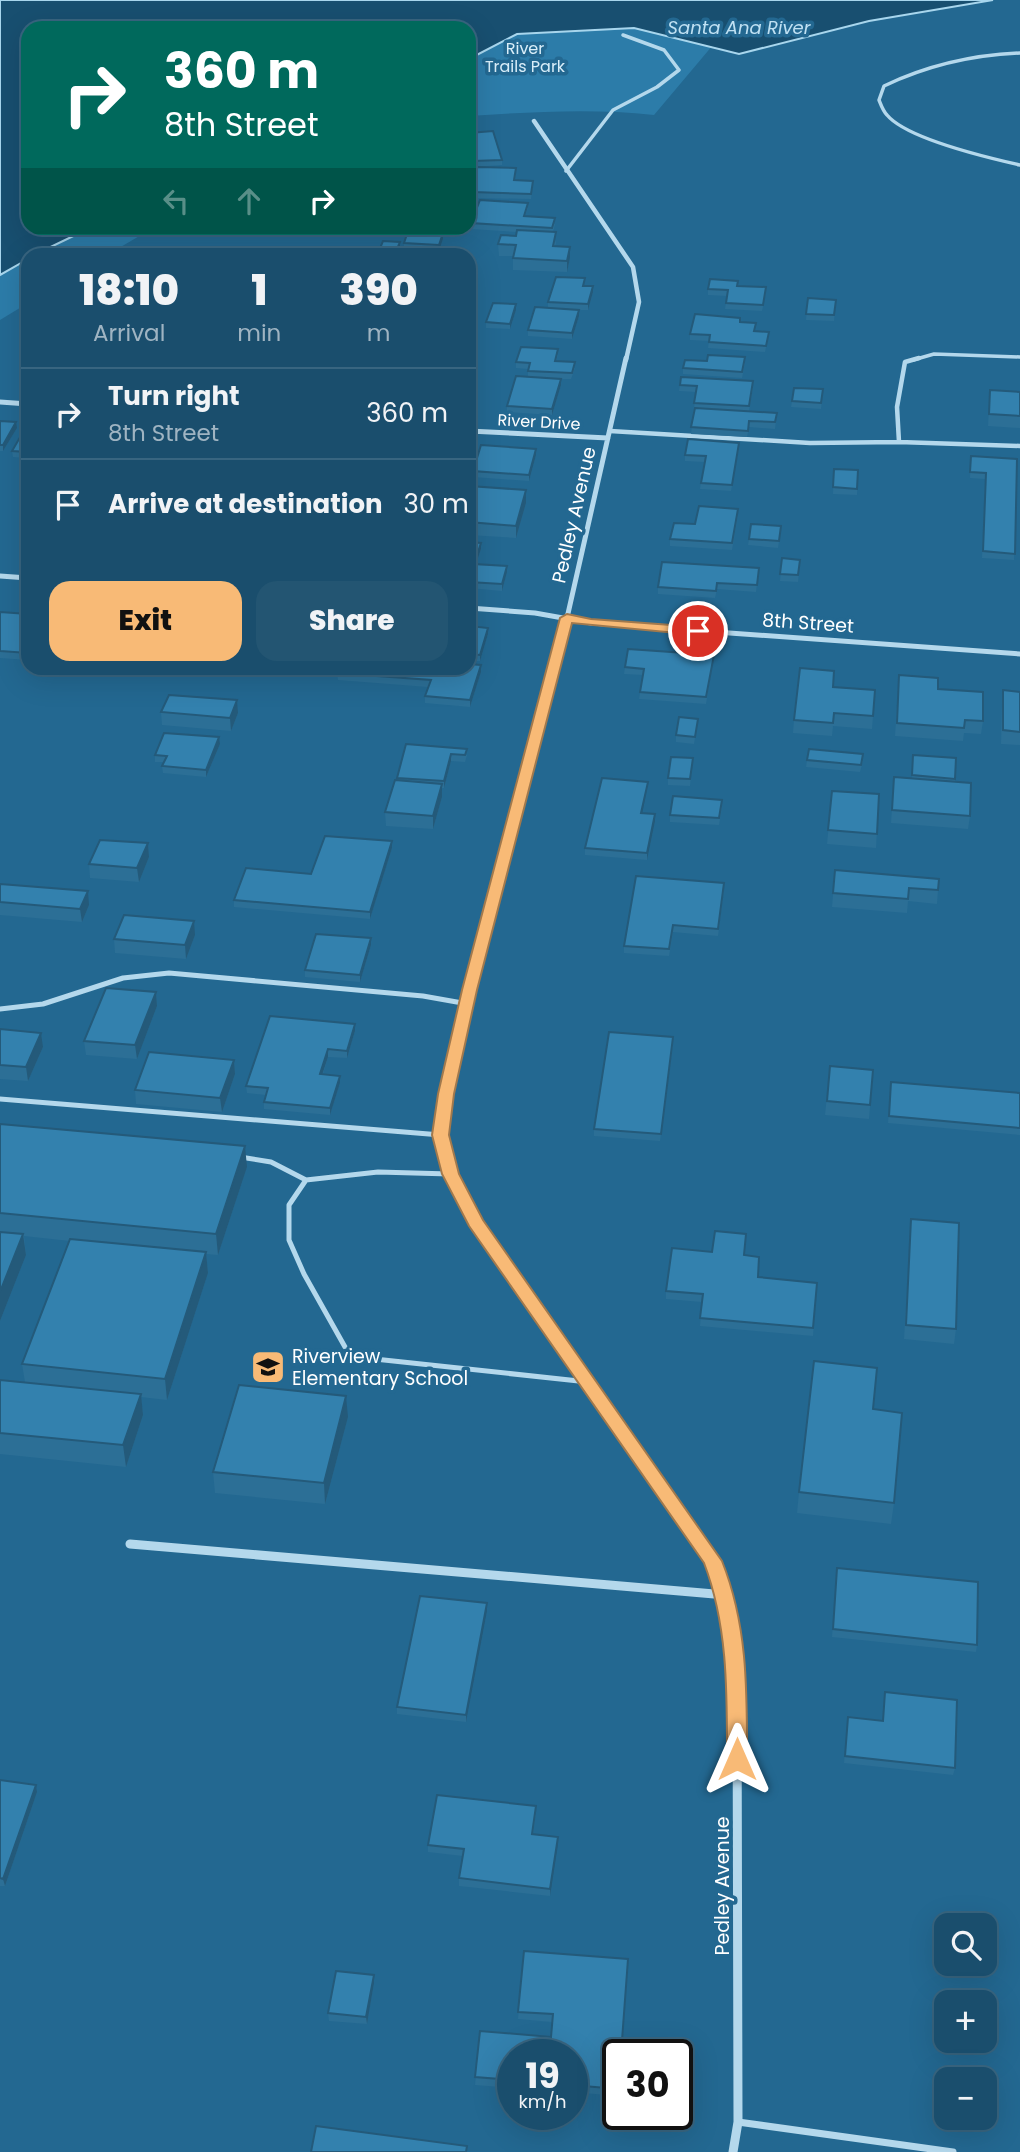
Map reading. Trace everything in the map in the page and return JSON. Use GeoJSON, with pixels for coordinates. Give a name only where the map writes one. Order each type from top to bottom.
{"type":"FeatureCollection","features":[{"type":"Feature","properties":{"kind":"street","name":"Pedley Avenue"},"geometry":{"type":"LineString","coordinates":[[534,121],[633,267],[638,282],[639,302],[567,618],[446,1094],[441,1135],[450,1174],[475,1222],[713,1561],[726,1595],[737,1675],[738,2122],[733,2152]]}},
{"type":"Feature","properties":{"kind":"street"},"geometry":{"type":"LineString","coordinates":[[0,402],[21,404]]}},
{"type":"Feature","properties":{"kind":"street","name":"River Drive"},"geometry":{"type":"LineString","coordinates":[[476,430],[609,435]]}},
{"type":"Feature","properties":{"kind":"street"},"geometry":{"type":"LineString","coordinates":[[0,576],[21,578]]}},
{"type":"Feature","properties":{"kind":"street","name":"8th Street"},"geometry":{"type":"LineString","coordinates":[[476,609],[591,623],[1020,654]]}},
{"type":"Feature","properties":{"kind":"street"},"geometry":{"type":"LineString","coordinates":[[130,1544],[726,1595]]}},
{"type":"Feature","properties":{"kind":"lane"},"geometry":{"type":"LineString","coordinates":[[566,171],[613,110],[657,87],[679,70],[675,58],[656,45],[623,35]]}},
{"type":"Feature","properties":{"kind":"lane"},"geometry":{"type":"LineString","coordinates":[[1020,53],[976,55],[920,68],[884,86],[879,100],[888,116],[916,132],[1002,162],[1020,164]]}},
{"type":"Feature","properties":{"kind":"lane"},"geometry":{"type":"LineString","coordinates":[[899,442],[897,407],[905,362],[934,354],[1020,357]]}},
{"type":"Feature","properties":{"kind":"lane"},"geometry":{"type":"LineString","coordinates":[[609,435],[810,443],[899,442],[1020,446]]}},
{"type":"Feature","properties":{"kind":"lane"},"geometry":{"type":"LineString","coordinates":[[0,1009],[43,1004],[123,978],[169,973],[423,996],[468,1004]]}},
{"type":"Feature","properties":{"kind":"lane"},"geometry":{"type":"LineString","coordinates":[[0,1099],[441,1135]]}},
{"type":"Feature","properties":{"kind":"lane"},"geometry":{"type":"LineString","coordinates":[[230,1156],[271,1162],[306,1180],[345,1174],[408,1171],[450,1174]]}},
{"type":"Feature","properties":{"kind":"lane"},"geometry":{"type":"LineString","coordinates":[[306,1180],[289,1205],[289,1240],[345,1347],[356,1357],[588,1382]]}},
{"type":"Feature","properties":{"kind":"lane"},"geometry":{"type":"LineString","coordinates":[[738,2122],[953,2152]]}},
{"type":"Feature","properties":{"kind":"green space","name":"River Trails Park"},"geometry":{"type":"Polygon","coordinates":[[[254,0],[745,7],[654,115],[585,111],[476,116],[476,21],[21,21],[21,235],[141,235],[119,248],[21,248],[21,307],[0,320],[0,8],[254,0]]]}},
{"type":"Feature","properties":{"kind":"water","name":"Santa Ana River"},"geometry":{"type":"Polygon","coordinates":[[[0,0],[993,0],[869,21],[739,54],[634,28],[517,34],[476,55],[476,21],[21,21],[21,235],[75,235],[49,248],[21,248],[21,263],[0,275],[0,0]]]}},
{"type":"Feature","properties":{"kind":"building"},"geometry":{"type":"Polygon","coordinates":[[[493,131],[502,160],[476,161],[476,132],[493,131]]]}},
{"type":"Feature","properties":{"kind":"building"},"geometry":{"type":"Polygon","coordinates":[[[477,167],[516,168],[514,180],[533,181],[531,194],[476,192],[477,167]]]}},
{"type":"Feature","properties":{"kind":"building"},"geometry":{"type":"Polygon","coordinates":[[[480,200],[528,203],[524,216],[555,218],[552,228],[476,223],[476,210],[480,200]]]}},
{"type":"Feature","properties":{"kind":"building"},"geometry":{"type":"Polygon","coordinates":[[[517,230],[556,232],[553,246],[570,247],[567,261],[513,258],[516,245],[498,244],[501,235],[516,236],[517,230]]]}},
{"type":"Feature","properties":{"kind":"building"},"geometry":{"type":"Polygon","coordinates":[[[407,235],[442,235],[439,245],[404,243],[407,235]]]}},
{"type":"Feature","properties":{"kind":"building"},"geometry":{"type":"Polygon","coordinates":[[[383,241],[400,242],[398,248],[380,248],[383,241]]]}},
{"type":"Feature","properties":{"kind":"building"},"geometry":{"type":"Polygon","coordinates":[[[556,277],[585,278],[583,286],[593,286],[588,304],[548,302],[556,277]]]}},
{"type":"Feature","properties":{"kind":"building"},"geometry":{"type":"Polygon","coordinates":[[[710,279],[738,281],[737,286],[766,287],[763,305],[726,303],[728,290],[708,289],[710,279]]]}},
{"type":"Feature","properties":{"kind":"building"},"geometry":{"type":"Polygon","coordinates":[[[808,298],[836,300],[834,315],[806,314],[808,298]]]}},
{"type":"Feature","properties":{"kind":"building"},"geometry":{"type":"Polygon","coordinates":[[[493,303],[516,304],[510,324],[486,322],[493,303]]]}},
{"type":"Feature","properties":{"kind":"building"},"geometry":{"type":"Polygon","coordinates":[[[535,307],[579,310],[572,333],[528,330],[535,307]]]}},
{"type":"Feature","properties":{"kind":"building"},"geometry":{"type":"Polygon","coordinates":[[[695,314],[740,318],[740,322],[756,323],[754,331],[769,332],[766,346],[709,342],[710,335],[690,334],[695,314]]]}},
{"type":"Feature","properties":{"kind":"building"},"geometry":{"type":"Polygon","coordinates":[[[521,347],[558,349],[555,361],[575,362],[572,373],[528,371],[530,363],[516,362],[521,347]]]}},
{"type":"Feature","properties":{"kind":"building"},"geometry":{"type":"Polygon","coordinates":[[[708,355],[745,357],[742,372],[683,368],[685,360],[707,361],[708,355]]]}},
{"type":"Feature","properties":{"kind":"building"},"geometry":{"type":"Polygon","coordinates":[[[516,376],[561,379],[552,409],[507,406],[516,376]]]}},
{"type":"Feature","properties":{"kind":"building"},"geometry":{"type":"Polygon","coordinates":[[[681,377],[753,381],[749,406],[694,403],[697,386],[680,385],[681,377]]]}},
{"type":"Feature","properties":{"kind":"building"},"geometry":{"type":"Polygon","coordinates":[[[794,388],[823,389],[821,403],[792,401],[794,388]]]}},
{"type":"Feature","properties":{"kind":"building"},"geometry":{"type":"Polygon","coordinates":[[[990,390],[1020,392],[1020,416],[989,414],[990,390]]]}},
{"type":"Feature","properties":{"kind":"building"},"geometry":{"type":"Polygon","coordinates":[[[695,408],[777,413],[775,422],[749,421],[748,431],[691,427],[695,408]]]}},
{"type":"Feature","properties":{"kind":"building"},"geometry":{"type":"Polygon","coordinates":[[[0,421],[16,422],[3,445],[0,445],[0,421]]]}},
{"type":"Feature","properties":{"kind":"building"},"geometry":{"type":"Polygon","coordinates":[[[21,436],[21,452],[12,451],[21,436]]]}},
{"type":"Feature","properties":{"kind":"building"},"geometry":{"type":"Polygon","coordinates":[[[688,439],[739,443],[732,485],[701,483],[706,456],[685,455],[688,439]]]}},
{"type":"Feature","properties":{"kind":"building"},"geometry":{"type":"Polygon","coordinates":[[[481,445],[536,449],[529,475],[476,471],[481,445]]]}},
{"type":"Feature","properties":{"kind":"building"},"geometry":{"type":"Polygon","coordinates":[[[971,456],[1017,459],[1015,554],[983,551],[986,473],[970,472],[971,456]]]}},
{"type":"Feature","properties":{"kind":"building"},"geometry":{"type":"Polygon","coordinates":[[[834,469],[858,470],[857,489],[833,487],[834,469]]]}},
{"type":"Feature","properties":{"kind":"building"},"geometry":{"type":"Polygon","coordinates":[[[476,486],[526,490],[516,526],[476,523],[476,486]]]}},
{"type":"Feature","properties":{"kind":"building"},"geometry":{"type":"Polygon","coordinates":[[[699,506],[738,509],[732,543],[670,539],[674,523],[695,524],[699,506]]]}},
{"type":"Feature","properties":{"kind":"building"},"geometry":{"type":"Polygon","coordinates":[[[751,524],[781,526],[779,541],[749,539],[751,524]]]}},
{"type":"Feature","properties":{"kind":"building"},"geometry":{"type":"Polygon","coordinates":[[[476,543],[481,543],[476,558],[476,543]]]}},
{"type":"Feature","properties":{"kind":"building"},"geometry":{"type":"Polygon","coordinates":[[[782,558],[800,560],[798,575],[780,574],[782,558]]]}},
{"type":"Feature","properties":{"kind":"building"},"geometry":{"type":"Polygon","coordinates":[[[662,562],[759,568],[757,585],[717,583],[716,591],[658,587],[662,562]]]}},
{"type":"Feature","properties":{"kind":"building"},"geometry":{"type":"Polygon","coordinates":[[[476,564],[507,566],[502,584],[476,582],[476,564]]]}},
{"type":"Feature","properties":{"kind":"building"},"geometry":{"type":"Polygon","coordinates":[[[0,612],[21,614],[21,652],[0,651],[0,612]]]}},
{"type":"Feature","properties":{"kind":"building"},"geometry":{"type":"Polygon","coordinates":[[[476,627],[488,628],[480,655],[476,655],[476,627]]]}},
{"type":"Feature","properties":{"kind":"building"},"geometry":{"type":"Polygon","coordinates":[[[628,649],[714,655],[706,697],[640,692],[644,669],[625,667],[628,649]]]}},
{"type":"Feature","properties":{"kind":"building"},"geometry":{"type":"Polygon","coordinates":[[[476,665],[481,665],[470,700],[425,696],[431,680],[364,675],[476,675],[476,665]]]}},
{"type":"Feature","properties":{"kind":"building"},"geometry":{"type":"Polygon","coordinates":[[[800,668],[834,671],[833,687],[875,690],[873,716],[834,713],[833,723],[794,720],[800,668]]]}},
{"type":"Feature","properties":{"kind":"building"},"geometry":{"type":"Polygon","coordinates":[[[899,675],[938,678],[938,689],[983,692],[983,721],[965,720],[964,728],[897,723],[899,675]]]}},
{"type":"Feature","properties":{"kind":"building"},"geometry":{"type":"Polygon","coordinates":[[[1003,690],[1020,692],[1020,732],[1003,730],[1003,690]]]}},
{"type":"Feature","properties":{"kind":"building"},"geometry":{"type":"Polygon","coordinates":[[[169,695],[237,700],[230,718],[161,712],[169,695]]]}},
{"type":"Feature","properties":{"kind":"building"},"geometry":{"type":"Polygon","coordinates":[[[679,717],[698,719],[695,737],[676,735],[679,717]]]}},
{"type":"Feature","properties":{"kind":"building"},"geometry":{"type":"Polygon","coordinates":[[[164,733],[219,737],[206,770],[162,766],[167,756],[155,755],[164,733]]]}},
{"type":"Feature","properties":{"kind":"building"},"geometry":{"type":"Polygon","coordinates":[[[406,744],[467,749],[465,755],[451,754],[444,781],[397,778],[406,744]]]}},
{"type":"Feature","properties":{"kind":"building"},"geometry":{"type":"Polygon","coordinates":[[[809,749],[863,754],[861,765],[807,760],[809,749]]]}},
{"type":"Feature","properties":{"kind":"building"},"geometry":{"type":"Polygon","coordinates":[[[913,755],[956,758],[955,779],[912,775],[913,755]]]}},
{"type":"Feature","properties":{"kind":"building"},"geometry":{"type":"Polygon","coordinates":[[[671,757],[693,758],[690,779],[668,778],[671,757]]]}},
{"type":"Feature","properties":{"kind":"building"},"geometry":{"type":"Polygon","coordinates":[[[894,777],[971,783],[970,816],[892,810],[894,777]]]}},
{"type":"Feature","properties":{"kind":"building"},"geometry":{"type":"Polygon","coordinates":[[[602,778],[648,782],[641,813],[655,814],[647,853],[585,848],[602,778]]]}},
{"type":"Feature","properties":{"kind":"building"},"geometry":{"type":"Polygon","coordinates":[[[395,780],[442,784],[433,816],[385,812],[395,780]]]}},
{"type":"Feature","properties":{"kind":"building"},"geometry":{"type":"Polygon","coordinates":[[[832,791],[879,794],[877,834],[828,830],[832,791]]]}},
{"type":"Feature","properties":{"kind":"building"},"geometry":{"type":"Polygon","coordinates":[[[673,796],[722,800],[719,818],[670,815],[673,796]]]}},
{"type":"Feature","properties":{"kind":"building"},"geometry":{"type":"Polygon","coordinates":[[[325,836],[392,841],[370,912],[234,900],[246,868],[311,874],[325,836]]]}},
{"type":"Feature","properties":{"kind":"building"},"geometry":{"type":"Polygon","coordinates":[[[100,840],[148,843],[137,868],[89,864],[100,840]]]}},
{"type":"Feature","properties":{"kind":"building"},"geometry":{"type":"Polygon","coordinates":[[[835,870],[939,879],[938,890],[909,888],[908,899],[833,893],[835,870]]]}},
{"type":"Feature","properties":{"kind":"building"},"geometry":{"type":"Polygon","coordinates":[[[636,876],[724,883],[718,929],[673,925],[669,949],[624,946],[636,876]]]}},
{"type":"Feature","properties":{"kind":"building"},"geometry":{"type":"Polygon","coordinates":[[[0,884],[88,891],[80,909],[0,902],[0,884]]]}},
{"type":"Feature","properties":{"kind":"building"},"geometry":{"type":"Polygon","coordinates":[[[124,915],[194,921],[185,945],[114,939],[124,915]]]}},
{"type":"Feature","properties":{"kind":"building"},"geometry":{"type":"Polygon","coordinates":[[[316,934],[371,938],[360,975],[305,970],[316,934]]]}},
{"type":"Feature","properties":{"kind":"building"},"geometry":{"type":"Polygon","coordinates":[[[106,988],[156,992],[135,1045],[84,1041],[106,988]]]}},
{"type":"Feature","properties":{"kind":"building"},"geometry":{"type":"Polygon","coordinates":[[[270,1016],[355,1024],[347,1051],[328,1049],[320,1074],[340,1076],[330,1108],[264,1102],[268,1088],[246,1086],[270,1016]]]}},
{"type":"Feature","properties":{"kind":"building"},"geometry":{"type":"Polygon","coordinates":[[[0,1029],[41,1033],[26,1067],[0,1065],[0,1029]]]}},
{"type":"Feature","properties":{"kind":"building"},"geometry":{"type":"Polygon","coordinates":[[[609,1032],[673,1037],[661,1134],[594,1129],[609,1032]]]}},
{"type":"Feature","properties":{"kind":"building"},"geometry":{"type":"Polygon","coordinates":[[[149,1052],[234,1060],[220,1098],[135,1090],[149,1052]]]}},
{"type":"Feature","properties":{"kind":"building"},"geometry":{"type":"Polygon","coordinates":[[[830,1066],[873,1070],[870,1105],[827,1101],[830,1066]]]}},
{"type":"Feature","properties":{"kind":"building"},"geometry":{"type":"Polygon","coordinates":[[[891,1082],[1020,1093],[1020,1128],[889,1116],[891,1082]]]}},
{"type":"Feature","properties":{"kind":"building"},"geometry":{"type":"Polygon","coordinates":[[[0,1124],[245,1146],[216,1234],[0,1213],[0,1124]]]}},
{"type":"Feature","properties":{"kind":"building"},"geometry":{"type":"Polygon","coordinates":[[[911,1219],[959,1223],[956,1329],[906,1325],[911,1219]]]}},
{"type":"Feature","properties":{"kind":"building"},"geometry":{"type":"Polygon","coordinates":[[[715,1231],[746,1234],[744,1255],[759,1257],[758,1277],[817,1283],[813,1328],[700,1318],[703,1294],[666,1291],[672,1248],[712,1252],[715,1231]]]}},
{"type":"Feature","properties":{"kind":"building"},"geometry":{"type":"Polygon","coordinates":[[[0,1232],[23,1234],[0,1292],[0,1232]]]}},
{"type":"Feature","properties":{"kind":"building"},"geometry":{"type":"Polygon","coordinates":[[[70,1239],[206,1252],[165,1379],[22,1364],[70,1239]]]}},
{"type":"Feature","properties":{"kind":"building"},"geometry":{"type":"Polygon","coordinates":[[[814,1361],[877,1368],[873,1409],[902,1413],[894,1503],[799,1492],[814,1361]]]}},
{"type":"Feature","properties":{"kind":"building"},"geometry":{"type":"Polygon","coordinates":[[[0,1380],[141,1394],[123,1445],[0,1433],[0,1380]]]}},
{"type":"Feature","properties":{"kind":"building","name":"Riverview Elementary School"},"geometry":{"type":"Polygon","coordinates":[[[239,1385],[346,1396],[324,1483],[213,1472],[239,1385]]]}},
{"type":"Feature","properties":{"kind":"building"},"geometry":{"type":"Polygon","coordinates":[[[837,1568],[978,1582],[977,1645],[833,1629],[837,1568]]]}},
{"type":"Feature","properties":{"kind":"building"},"geometry":{"type":"Polygon","coordinates":[[[420,1596],[487,1603],[466,1715],[397,1707],[420,1596]]]}},
{"type":"Feature","properties":{"kind":"building"},"geometry":{"type":"Polygon","coordinates":[[[885,1692],[957,1700],[955,1768],[845,1756],[848,1717],[883,1721],[885,1692]]]}},
{"type":"Feature","properties":{"kind":"building"},"geometry":{"type":"Polygon","coordinates":[[[0,1780],[36,1785],[3,1879],[0,1878],[0,1780]]]}},
{"type":"Feature","properties":{"kind":"building"},"geometry":{"type":"Polygon","coordinates":[[[437,1795],[536,1806],[532,1834],[558,1837],[550,1889],[459,1878],[464,1849],[428,1845],[437,1795]]]}},
{"type":"Feature","properties":{"kind":"building"},"geometry":{"type":"Polygon","coordinates":[[[524,1951],[628,1959],[622,2039],[602,2039],[602,2088],[588,2086],[588,2039],[497,2039],[497,2079],[475,2077],[480,2031],[551,2037],[553,2014],[518,2012],[524,1951]]]}},
{"type":"Feature","properties":{"kind":"building"},"geometry":{"type":"Polygon","coordinates":[[[336,1971],[374,1975],[366,2017],[328,2013],[336,1971]]]}},
{"type":"Feature","properties":{"kind":"building"},"geometry":{"type":"Polygon","coordinates":[[[316,2126],[467,2146],[466,2152],[311,2152],[316,2126]]]}},
{"type":"Feature","properties":{"kind":"place","name":"Riverview Elementary School"},"geometry":{"type":"Point","coordinates":[268,1367]}},
{"type":"Feature","properties":{"kind":"route"},"geometry":{"type":"LineString","coordinates":[[698,631],[591,623],[567,618],[470,990],[446,1094],[441,1135],[450,1174],[475,1222],[713,1561],[726,1595],[737,1675],[737,1759]]}}]}
